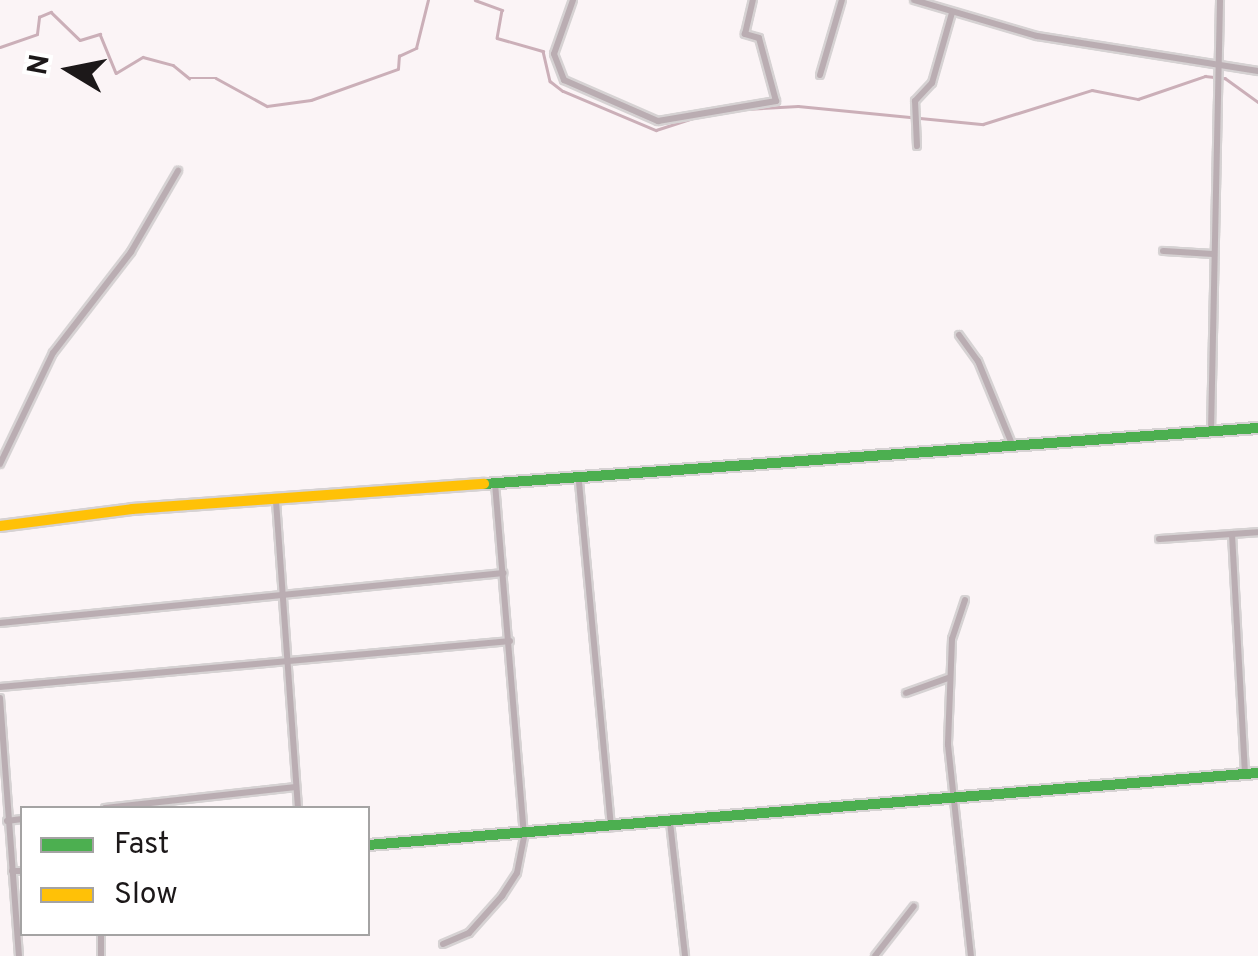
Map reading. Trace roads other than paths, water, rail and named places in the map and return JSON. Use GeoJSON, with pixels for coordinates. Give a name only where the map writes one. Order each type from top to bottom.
{"type":"FeatureCollection","features":[{"type":"Feature","properties":{"kind":"street"},"geometry":{"type":"LineString","coordinates":[[573,0],[554,54],[561,76],[603,102],[658,121],[776,101],[760,38],[745,34],[753,0]]}},
{"type":"Feature","properties":{"kind":"street"},"geometry":{"type":"LineString","coordinates":[[820,75],[842,0]]}},
{"type":"Feature","properties":{"kind":"street"},"geometry":{"type":"LineString","coordinates":[[916,0],[1038,36],[1215,68],[1258,71]]}},
{"type":"Feature","properties":{"kind":"street"},"geometry":{"type":"LineString","coordinates":[[1211,431],[1214,254],[1221,143],[1214,82],[1220,0]]}},
{"type":"Feature","properties":{"kind":"street"},"geometry":{"type":"LineString","coordinates":[[916,146],[912,112],[932,84],[952,12]]}},
{"type":"Feature","properties":{"kind":"street"},"geometry":{"type":"LineString","coordinates":[[0,464],[53,353],[140,240],[178,171]]}},
{"type":"Feature","properties":{"kind":"street"},"geometry":{"type":"LineString","coordinates":[[1162,251],[1214,254]]}},
{"type":"Feature","properties":{"kind":"street"},"geometry":{"type":"LineString","coordinates":[[959,335],[978,361],[1012,444]]}},
{"type":"Feature","properties":{"kind":"street"},"geometry":{"type":"LineString","coordinates":[[0,526],[1012,444],[1258,428]]}},
{"type":"Feature","properties":{"kind":"street"},"geometry":{"type":"LineString","coordinates":[[579,482],[612,829]]}},
{"type":"Feature","properties":{"kind":"street"},"geometry":{"type":"LineString","coordinates":[[442,944],[469,933],[502,896],[517,873],[524,836],[495,485]]}},
{"type":"Feature","properties":{"kind":"street"},"geometry":{"type":"LineString","coordinates":[[276,502],[284,663],[298,806]]}},
{"type":"Feature","properties":{"kind":"street"},"geometry":{"type":"LineString","coordinates":[[1159,539],[1258,532]]}},
{"type":"Feature","properties":{"kind":"street"},"geometry":{"type":"LineString","coordinates":[[1232,534],[1245,774]]}},
{"type":"Feature","properties":{"kind":"street"},"geometry":{"type":"LineString","coordinates":[[0,623],[504,572]]}},
{"type":"Feature","properties":{"kind":"street"},"geometry":{"type":"LineString","coordinates":[[965,600],[948,678],[953,794],[971,956]]}},
{"type":"Feature","properties":{"kind":"street"},"geometry":{"type":"LineString","coordinates":[[0,687],[510,641]]}},
{"type":"Feature","properties":{"kind":"street"},"geometry":{"type":"LineString","coordinates":[[906,693],[948,678]]}},
{"type":"Feature","properties":{"kind":"street"},"geometry":{"type":"LineString","coordinates":[[0,698],[19,956]]}},
{"type":"Feature","properties":{"kind":"street"},"geometry":{"type":"LineString","coordinates":[[370,845],[612,829],[953,794],[1258,773]]}},
{"type":"Feature","properties":{"kind":"street"},"geometry":{"type":"LineString","coordinates":[[124,806],[296,787]]}},
{"type":"Feature","properties":{"kind":"street"},"geometry":{"type":"LineString","coordinates":[[7,821],[20,819]]}},
{"type":"Feature","properties":{"kind":"street"},"geometry":{"type":"LineString","coordinates":[[670,822],[685,956]]}},
{"type":"Feature","properties":{"kind":"street"},"geometry":{"type":"LineString","coordinates":[[12,871],[20,870]]}},
{"type":"Feature","properties":{"kind":"street"},"geometry":{"type":"LineString","coordinates":[[874,956],[914,906]]}},
{"type":"Feature","properties":{"kind":"waterway"},"geometry":{"type":"LineString","coordinates":[[0,47],[37,34],[39,17],[51,12],[80,40],[100,34],[116,73],[143,57],[173,65],[189,78],[216,78],[267,106],[311,100],[398,69],[399,56],[416,48],[428,0]]}},
{"type":"Feature","properties":{"kind":"waterway"},"geometry":{"type":"LineString","coordinates":[[475,0],[502,10],[497,38],[543,51],[550,81],[563,91],[656,130],[694,118]]}},
{"type":"Feature","properties":{"kind":"waterway"},"geometry":{"type":"LineString","coordinates":[[746,109],[798,106],[983,124],[1092,90],[1138,99],[1205,76],[1225,78],[1258,102]]}}]}
